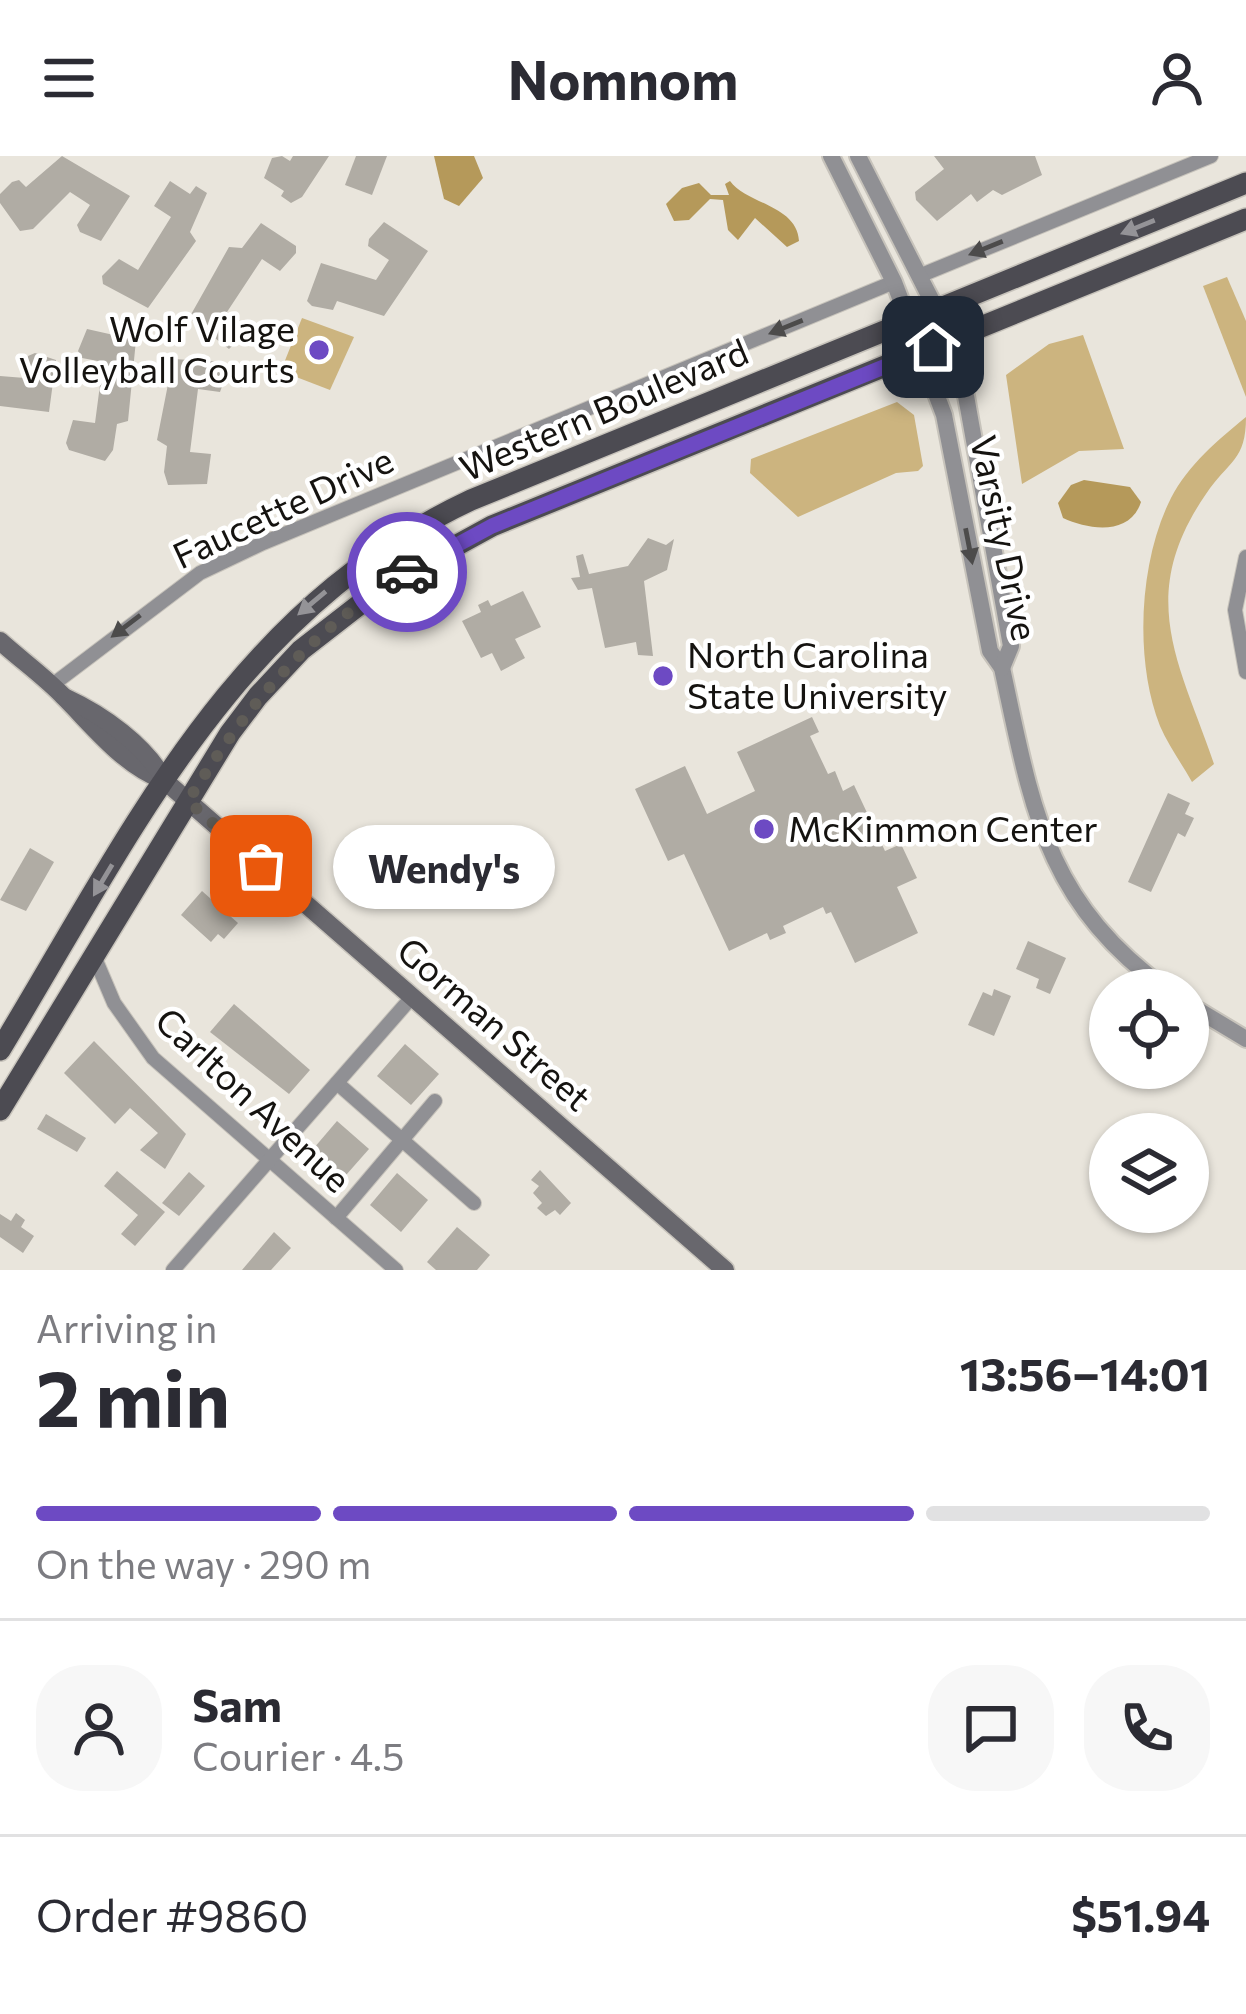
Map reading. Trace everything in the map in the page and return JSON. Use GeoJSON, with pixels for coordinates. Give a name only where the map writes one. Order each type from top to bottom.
{"type":"FeatureCollection","features":[{"type":"Feature","properties":{"kind":"main road","name":"Western Boulevard"},"geometry":{"type":"LineString","coordinates":[[0,1050],[165,781],[266,644],[388,544],[470,500],[1246,183]]}},
{"type":"Feature","properties":{"kind":"main road","name":"Western Boulevard"},"geometry":{"type":"LineString","coordinates":[[0,1110],[230,733],[271,680],[346,614],[409,570],[492,526],[1246,219]]}},
{"type":"Feature","properties":{"kind":"main road","name":"Gorman Street"},"geometry":{"type":"LineString","coordinates":[[0,641],[58,692],[90,709],[154,761],[165,781],[725,1270]]}},
{"type":"Feature","properties":{"kind":"street","name":"Varsity Drive"},"geometry":{"type":"LineString","coordinates":[[831,156],[894,283],[944,416],[990,652],[1002,668],[1030,802],[1050,854],[1104,934],[1143,969]]}},
{"type":"Feature","properties":{"kind":"street","name":"Varsity Drive"},"geometry":{"type":"LineString","coordinates":[[858,156],[936,309],[947,342],[981,466],[1011,646],[1002,668]]}},
{"type":"Feature","properties":{"kind":"street"},"geometry":{"type":"LineString","coordinates":[[919,276],[1211,156]]}},
{"type":"Feature","properties":{"kind":"street","name":"Faucette Drive"},"geometry":{"type":"LineString","coordinates":[[58,692],[158,602],[242,553],[894,283]]}},
{"type":"Feature","properties":{"kind":"street"},"geometry":{"type":"LineString","coordinates":[[1246,557],[1235,610],[1246,671]]}},
{"type":"Feature","properties":{"kind":"street","name":"Carlton Avenue"},"geometry":{"type":"LineString","coordinates":[[94,956],[114,1003],[153,1058],[395,1270]]}},
{"type":"Feature","properties":{"kind":"street"},"geometry":{"type":"LineString","coordinates":[[173,1270],[412,997]]}},
{"type":"Feature","properties":{"kind":"street"},"geometry":{"type":"LineString","coordinates":[[1209,1017],[1246,1039]]}},
{"type":"Feature","properties":{"kind":"street"},"geometry":{"type":"LineString","coordinates":[[337,1083],[474,1203]]}},
{"type":"Feature","properties":{"kind":"street"},"geometry":{"type":"LineString","coordinates":[[336,1219],[436,1101]]}},
{"type":"Feature","properties":{"kind":"shaded area"},"geometry":{"type":"Polygon","coordinates":[[[434,156],[474,156],[483,178],[459,206],[444,199],[434,156]]]}},
{"type":"Feature","properties":{"kind":"shaded area"},"geometry":{"type":"Polygon","coordinates":[[[730,181],[781,212],[796,229],[799,241],[787,247],[755,218],[738,240],[728,230],[723,200],[710,199],[689,220],[674,221],[666,204],[682,188],[699,183],[711,195],[729,195],[725,184],[730,181]]]}},
{"type":"Feature","properties":{"kind":"shaded area"},"geometry":{"type":"Polygon","coordinates":[[[1227,277],[1246,321],[1246,397],[1203,286],[1227,277]]]}},
{"type":"Feature","properties":{"kind":"shaded area","name":"Wolf Vilage Volleyball Courts"},"geometry":{"type":"Polygon","coordinates":[[[302,318],[354,337],[330,390],[291,375],[284,363],[302,318]]]}},
{"type":"Feature","properties":{"kind":"shaded area"},"geometry":{"type":"Polygon","coordinates":[[[1083,335],[1124,449],[1079,451],[1022,484],[1006,375],[1049,344],[1083,335]]]}},
{"type":"Feature","properties":{"kind":"shaded area"},"geometry":{"type":"Polygon","coordinates":[[[897,402],[914,415],[923,466],[918,471],[896,473],[798,517],[750,473],[751,459],[897,402]]]}},
{"type":"Feature","properties":{"kind":"shaded area"},"geometry":{"type":"Polygon","coordinates":[[[1246,417],[1239,452],[1185,531],[1168,598],[1178,662],[1214,764],[1192,782],[1163,733],[1152,700],[1144,641],[1147,580],[1160,523],[1178,486],[1204,454],[1246,417]]]}},
{"type":"Feature","properties":{"kind":"shaded area"},"geometry":{"type":"Polygon","coordinates":[[[1084,480],[1130,487],[1141,502],[1136,513],[1108,527],[1063,518],[1058,503],[1071,485],[1084,480]]]}},
{"type":"Feature","properties":{"kind":"building"},"geometry":{"type":"Polygon","coordinates":[[[62,156],[130,196],[101,241],[80,232],[77,225],[90,205],[70,192],[33,229],[20,231],[0,203],[0,194],[12,182],[19,180],[26,187],[62,156]]]}},
{"type":"Feature","properties":{"kind":"building"},"geometry":{"type":"Polygon","coordinates":[[[282,156],[290,161],[293,156],[329,156],[302,197],[291,203],[281,196],[284,191],[264,178],[272,158],[282,156]]]}},
{"type":"Feature","properties":{"kind":"building"},"geometry":{"type":"Polygon","coordinates":[[[356,156],[387,156],[372,195],[345,185],[356,156]]]}},
{"type":"Feature","properties":{"kind":"building"},"geometry":{"type":"Polygon","coordinates":[[[934,156],[1035,156],[1042,175],[1002,195],[993,190],[977,202],[971,194],[937,221],[916,200],[915,192],[944,169],[934,156]]]}},
{"type":"Feature","properties":{"kind":"building"},"geometry":{"type":"Polygon","coordinates":[[[170,181],[190,194],[196,186],[207,193],[190,232],[196,241],[148,308],[103,284],[102,276],[119,259],[138,270],[171,217],[154,206],[170,181]]]}},
{"type":"Feature","properties":{"kind":"building"},"geometry":{"type":"Polygon","coordinates":[[[384,222],[428,251],[384,316],[337,301],[333,310],[312,306],[307,301],[321,263],[376,280],[389,260],[368,246],[384,222]]]}},
{"type":"Feature","properties":{"kind":"building"},"geometry":{"type":"Polygon","coordinates":[[[261,223],[296,246],[296,253],[280,271],[262,259],[227,312],[245,324],[246,332],[229,349],[189,318],[229,247],[242,248],[261,223]]]}},
{"type":"Feature","properties":{"kind":"building"},"geometry":{"type":"Polygon","coordinates":[[[87,329],[136,340],[128,421],[117,424],[113,450],[105,461],[69,450],[66,443],[73,420],[95,423],[103,362],[82,358],[78,351],[87,329]]]}},
{"type":"Feature","properties":{"kind":"building"},"geometry":{"type":"Polygon","coordinates":[[[35,353],[56,360],[49,412],[0,406],[0,376],[25,378],[28,356],[35,353]]]}},
{"type":"Feature","properties":{"kind":"building"},"geometry":{"type":"Polygon","coordinates":[[[173,359],[224,362],[228,370],[220,392],[198,389],[190,452],[211,454],[207,484],[168,485],[164,472],[167,446],[157,440],[173,359]]]}},
{"type":"Feature","properties":{"kind":"building"},"geometry":{"type":"Polygon","coordinates":[[[648,538],[666,545],[674,539],[667,570],[644,581],[653,656],[638,655],[636,642],[605,648],[592,588],[578,590],[571,578],[580,577],[576,556],[583,554],[589,574],[628,566],[648,538]]]}},
{"type":"Feature","properties":{"kind":"building"},"geometry":{"type":"Polygon","coordinates":[[[523,591],[541,627],[515,639],[525,658],[501,671],[492,653],[481,658],[462,621],[481,612],[478,605],[488,600],[491,606],[523,591]]]}},
{"type":"Feature","properties":{"kind":"building","name":"McKimmon Center"},"geometry":{"type":"Polygon","coordinates":[[[812,717],[819,732],[810,736],[828,774],[835,771],[843,791],[854,785],[885,851],[901,844],[917,878],[897,887],[918,933],[855,963],[831,912],[826,914],[823,907],[783,926],[786,933],[770,940],[767,933],[729,951],[684,854],[668,861],[635,789],[685,766],[707,814],[755,791],[737,752],[812,717]]]}},
{"type":"Feature","properties":{"kind":"building"},"geometry":{"type":"Polygon","coordinates":[[[1168,793],[1190,803],[1185,814],[1194,818],[1185,837],[1178,833],[1151,892],[1128,882],[1168,793]]]}},
{"type":"Feature","properties":{"kind":"building"},"geometry":{"type":"Polygon","coordinates":[[[30,848],[54,862],[26,911],[0,900],[30,848]]]}},
{"type":"Feature","properties":{"kind":"building"},"geometry":{"type":"Polygon","coordinates":[[[202,891],[238,923],[224,939],[218,934],[211,942],[181,915],[202,891]]]}},
{"type":"Feature","properties":{"kind":"building"},"geometry":{"type":"Polygon","coordinates":[[[1028,941],[1066,958],[1050,994],[1036,988],[1039,979],[1016,969],[1028,941]]]}},
{"type":"Feature","properties":{"kind":"building"},"geometry":{"type":"Polygon","coordinates":[[[994,989],[1011,996],[994,1036],[968,1025],[983,992],[992,996],[994,989]]]}},
{"type":"Feature","properties":{"kind":"building"},"geometry":{"type":"Polygon","coordinates":[[[234,1004],[310,1070],[289,1094],[210,1032],[234,1004]]]}},
{"type":"Feature","properties":{"kind":"building"},"geometry":{"type":"Polygon","coordinates":[[[94,1041],[186,1134],[165,1169],[140,1150],[158,1133],[130,1108],[115,1124],[64,1073],[94,1041]]]}},
{"type":"Feature","properties":{"kind":"building"},"geometry":{"type":"Polygon","coordinates":[[[405,1044],[439,1074],[411,1105],[377,1076],[405,1044]]]}},
{"type":"Feature","properties":{"kind":"building"},"geometry":{"type":"Polygon","coordinates":[[[46,1114],[86,1138],[77,1152],[37,1129],[46,1114]]]}},
{"type":"Feature","properties":{"kind":"building"},"geometry":{"type":"Polygon","coordinates":[[[337,1121],[369,1149],[339,1183],[308,1155],[337,1121]]]}},
{"type":"Feature","properties":{"kind":"building"},"geometry":{"type":"Polygon","coordinates":[[[540,1170],[571,1203],[560,1215],[555,1210],[546,1216],[537,1208],[542,1203],[533,1193],[539,1186],[531,1180],[540,1170]]]}},
{"type":"Feature","properties":{"kind":"building"},"geometry":{"type":"Polygon","coordinates":[[[117,1171],[165,1212],[135,1246],[121,1234],[138,1215],[104,1186],[117,1171]]]}},
{"type":"Feature","properties":{"kind":"building"},"geometry":{"type":"Polygon","coordinates":[[[189,1172],[205,1186],[179,1216],[162,1203],[189,1172]]]}},
{"type":"Feature","properties":{"kind":"building"},"geometry":{"type":"Polygon","coordinates":[[[397,1173],[428,1200],[401,1232],[370,1205],[397,1173]]]}},
{"type":"Feature","properties":{"kind":"building"},"geometry":{"type":"Polygon","coordinates":[[[16,1213],[25,1220],[21,1227],[34,1236],[23,1253],[0,1237],[0,1214],[11,1221],[16,1213]]]}},
{"type":"Feature","properties":{"kind":"building"},"geometry":{"type":"Polygon","coordinates":[[[457,1227],[490,1255],[477,1270],[436,1270],[427,1262],[457,1227]]]}},
{"type":"Feature","properties":{"kind":"building"},"geometry":{"type":"Polygon","coordinates":[[[274,1232],[291,1248],[271,1270],[242,1270],[274,1232]]]}},
{"type":"Feature","properties":{"kind":"way so far"},"geometry":{"type":"LineString","coordinates":[[261,866],[188,801],[243,713],[271,680],[346,614],[407,572]]}},
{"type":"Feature","properties":{"kind":"place","name":"Wolf Vilage Volleyball Courts"},"geometry":{"type":"Point","coordinates":[319,350]}},
{"type":"Feature","properties":{"kind":"place","name":"North Carolina State University"},"geometry":{"type":"Point","coordinates":[663,676]}},
{"type":"Feature","properties":{"kind":"place","name":"McKimmon Center"},"geometry":{"type":"Point","coordinates":[764,829]}},
{"type":"Feature","properties":{"kind":"place","name":"Wendy's"},"geometry":{"type":"Point","coordinates":[261,866]}},
{"type":"Feature","properties":{"kind":"route"},"geometry":{"type":"LineString","coordinates":[[407,572],[492,526],[933,347]]}}]}
